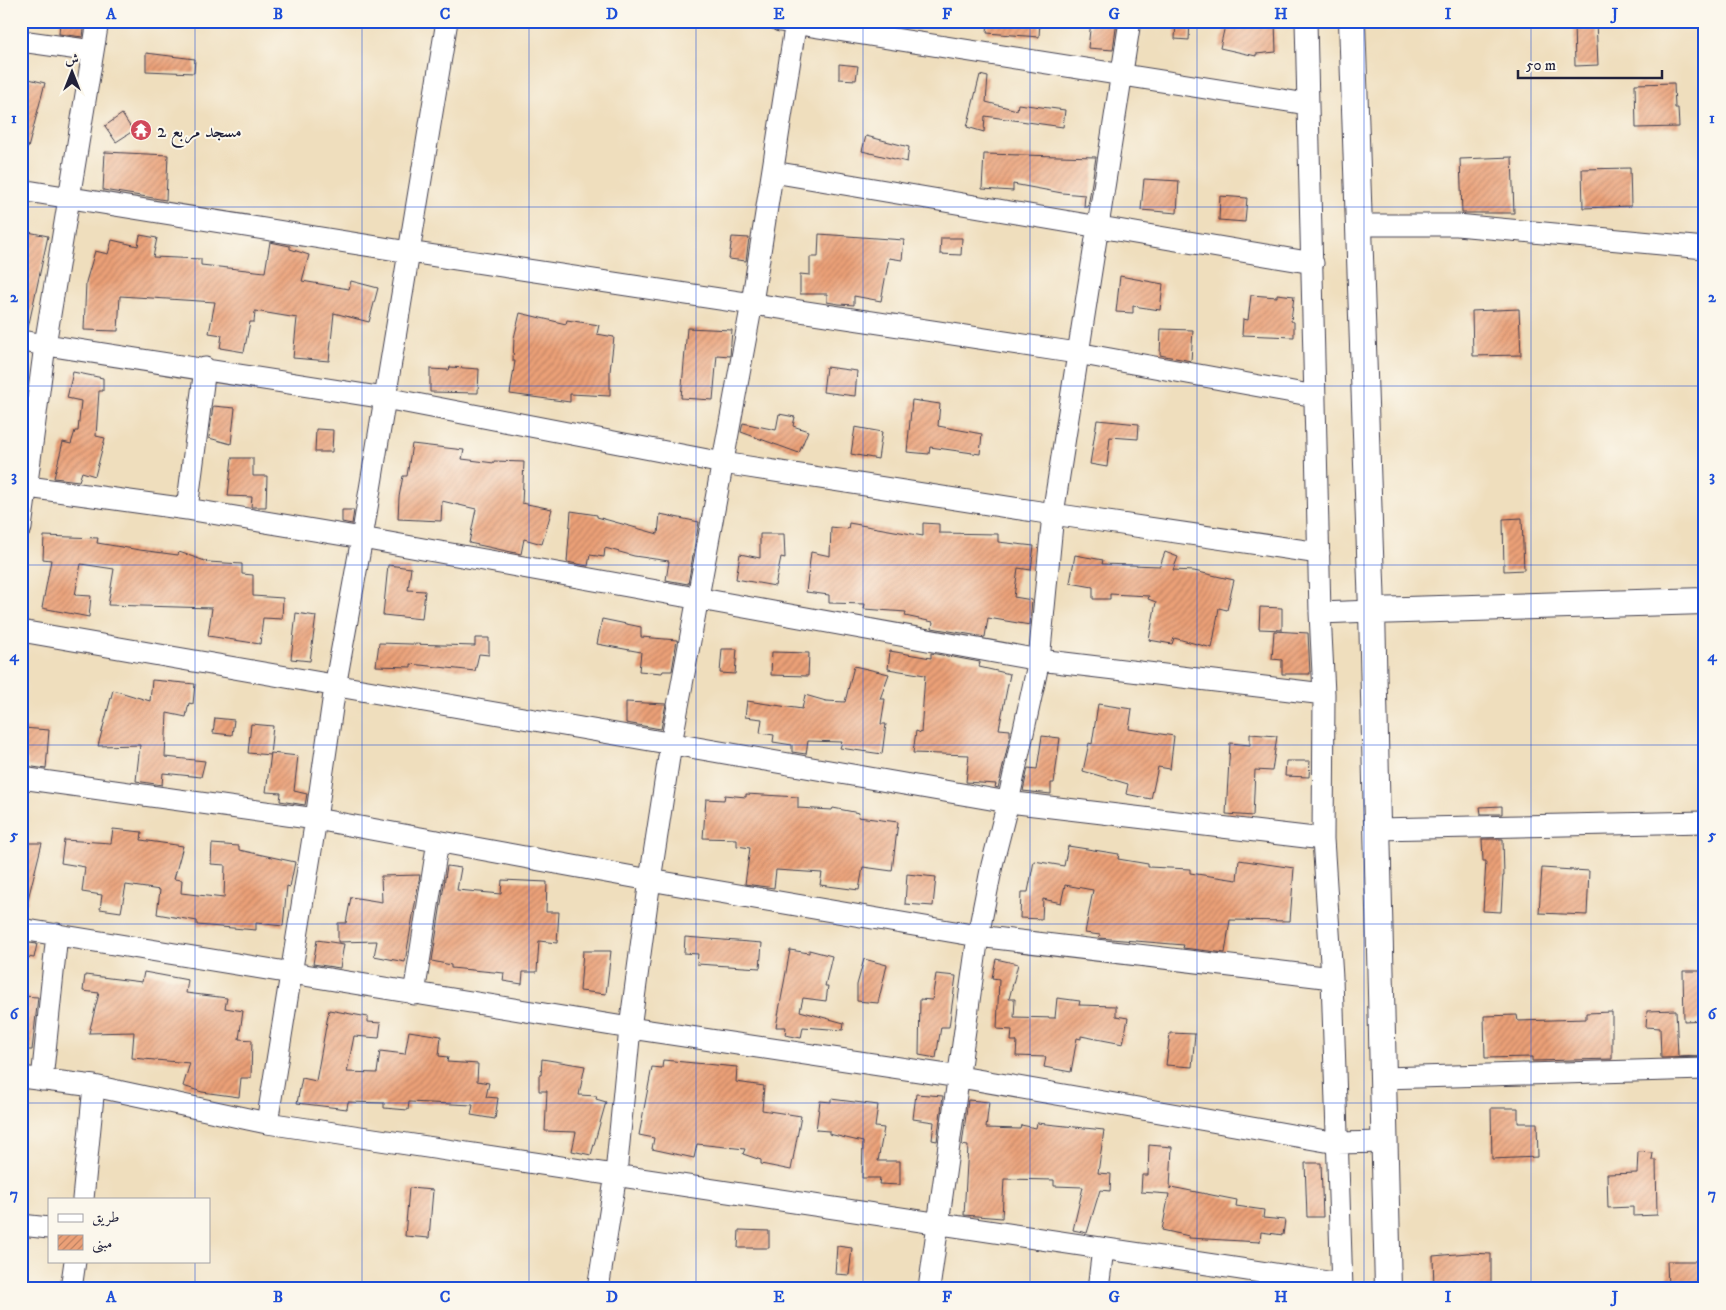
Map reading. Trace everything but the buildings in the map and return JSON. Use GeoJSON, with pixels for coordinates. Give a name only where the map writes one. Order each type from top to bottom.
{"type":"FeatureCollection","features":[{"type":"Feature","properties":{"kind":"street"},"geometry":{"type":"LineString","coordinates":[[21,528],[24,487],[45,345],[98,21]]}},
{"type":"Feature","properties":{"kind":"street"},"geometry":{"type":"LineString","coordinates":[[266,1122],[316,819],[335,687],[362,538],[447,21]]}},
{"type":"Feature","properties":{"kind":"street"},"geometry":{"type":"LineString","coordinates":[[929,1289],[960,1077],[968,1002],[978,936],[992,865],[1008,802],[1039,660],[1053,514],[1130,21]]}},
{"type":"Feature","properties":{"kind":"street"},"geometry":{"type":"LineString","coordinates":[[21,1078],[94,1086],[266,1122],[1342,1286],[1332,978],[1323,839],[1324,694],[1320,613],[1306,21]]}},
{"type":"Feature","properties":{"kind":"street"},"geometry":{"type":"LineString","coordinates":[[1352,21],[1372,611],[1388,1289]]}},
{"type":"Feature","properties":{"kind":"street"},"geometry":{"type":"LineString","coordinates":[[598,1289],[616,1174],[630,1028],[650,880],[671,744],[752,303],[773,172],[791,22],[1307,104]]}},
{"type":"Feature","properties":{"kind":"street"},"geometry":{"type":"LineString","coordinates":[[21,42],[93,51]]}},
{"type":"Feature","properties":{"kind":"street"},"geometry":{"type":"LineString","coordinates":[[773,172],[1098,225],[1313,263]]}},
{"type":"Feature","properties":{"kind":"street"},"geometry":{"type":"LineString","coordinates":[[21,190],[409,252],[1077,353],[1315,396]]}},
{"type":"Feature","properties":{"kind":"street"},"geometry":{"type":"LineString","coordinates":[[1359,225],[1457,225],[1705,248]]}},
{"type":"Feature","properties":{"kind":"street"},"geometry":{"type":"LineString","coordinates":[[21,341],[204,368],[385,398],[723,463],[1053,514],[1319,552]]}},
{"type":"Feature","properties":{"kind":"street"},"geometry":{"type":"LineString","coordinates":[[187,509],[204,368]]}},
{"type":"Feature","properties":{"kind":"street"},"geometry":{"type":"LineString","coordinates":[[24,487],[187,509],[362,538],[1039,660],[1324,694]]}},
{"type":"Feature","properties":{"kind":"street"},"geometry":{"type":"LineString","coordinates":[[1320,613],[1705,601]]}},
{"type":"Feature","properties":{"kind":"street"},"geometry":{"type":"LineString","coordinates":[[21,631],[335,687],[1008,802],[1323,839]]}},
{"type":"Feature","properties":{"kind":"street"},"geometry":{"type":"LineString","coordinates":[[21,778],[316,819],[650,880],[978,936],[1332,978]]}},
{"type":"Feature","properties":{"kind":"street"},"geometry":{"type":"LineString","coordinates":[[1377,829],[1705,822]]}},
{"type":"Feature","properties":{"kind":"street"},"geometry":{"type":"LineString","coordinates":[[414,994],[438,842]]}},
{"type":"Feature","properties":{"kind":"street"},"geometry":{"type":"LineString","coordinates":[[21,929],[291,972],[414,994],[960,1077],[1336,1143],[1384,1142]]}},
{"type":"Feature","properties":{"kind":"street"},"geometry":{"type":"LineString","coordinates":[[42,1080],[57,934]]}},
{"type":"Feature","properties":{"kind":"street"},"geometry":{"type":"LineString","coordinates":[[1383,1078],[1705,1069]]}},
{"type":"Feature","properties":{"kind":"street"},"geometry":{"type":"LineString","coordinates":[[83,1198],[94,1086]]}},
{"type":"Feature","properties":{"kind":"street"},"geometry":{"type":"LineString","coordinates":[[21,1225],[48,1228]]}},
{"type":"Feature","properties":{"kind":"street"},"geometry":{"type":"LineString","coordinates":[[1098,1289],[1103,1249]]}},
{"type":"Feature","properties":{"kind":"street"},"geometry":{"type":"LineString","coordinates":[[70,1289],[75,1262]]}},
{"type":"Feature","properties":{"kind":"place","name":"مسجد مربع 2"},"geometry":{"type":"Point","coordinates":[141,130]}}]}
